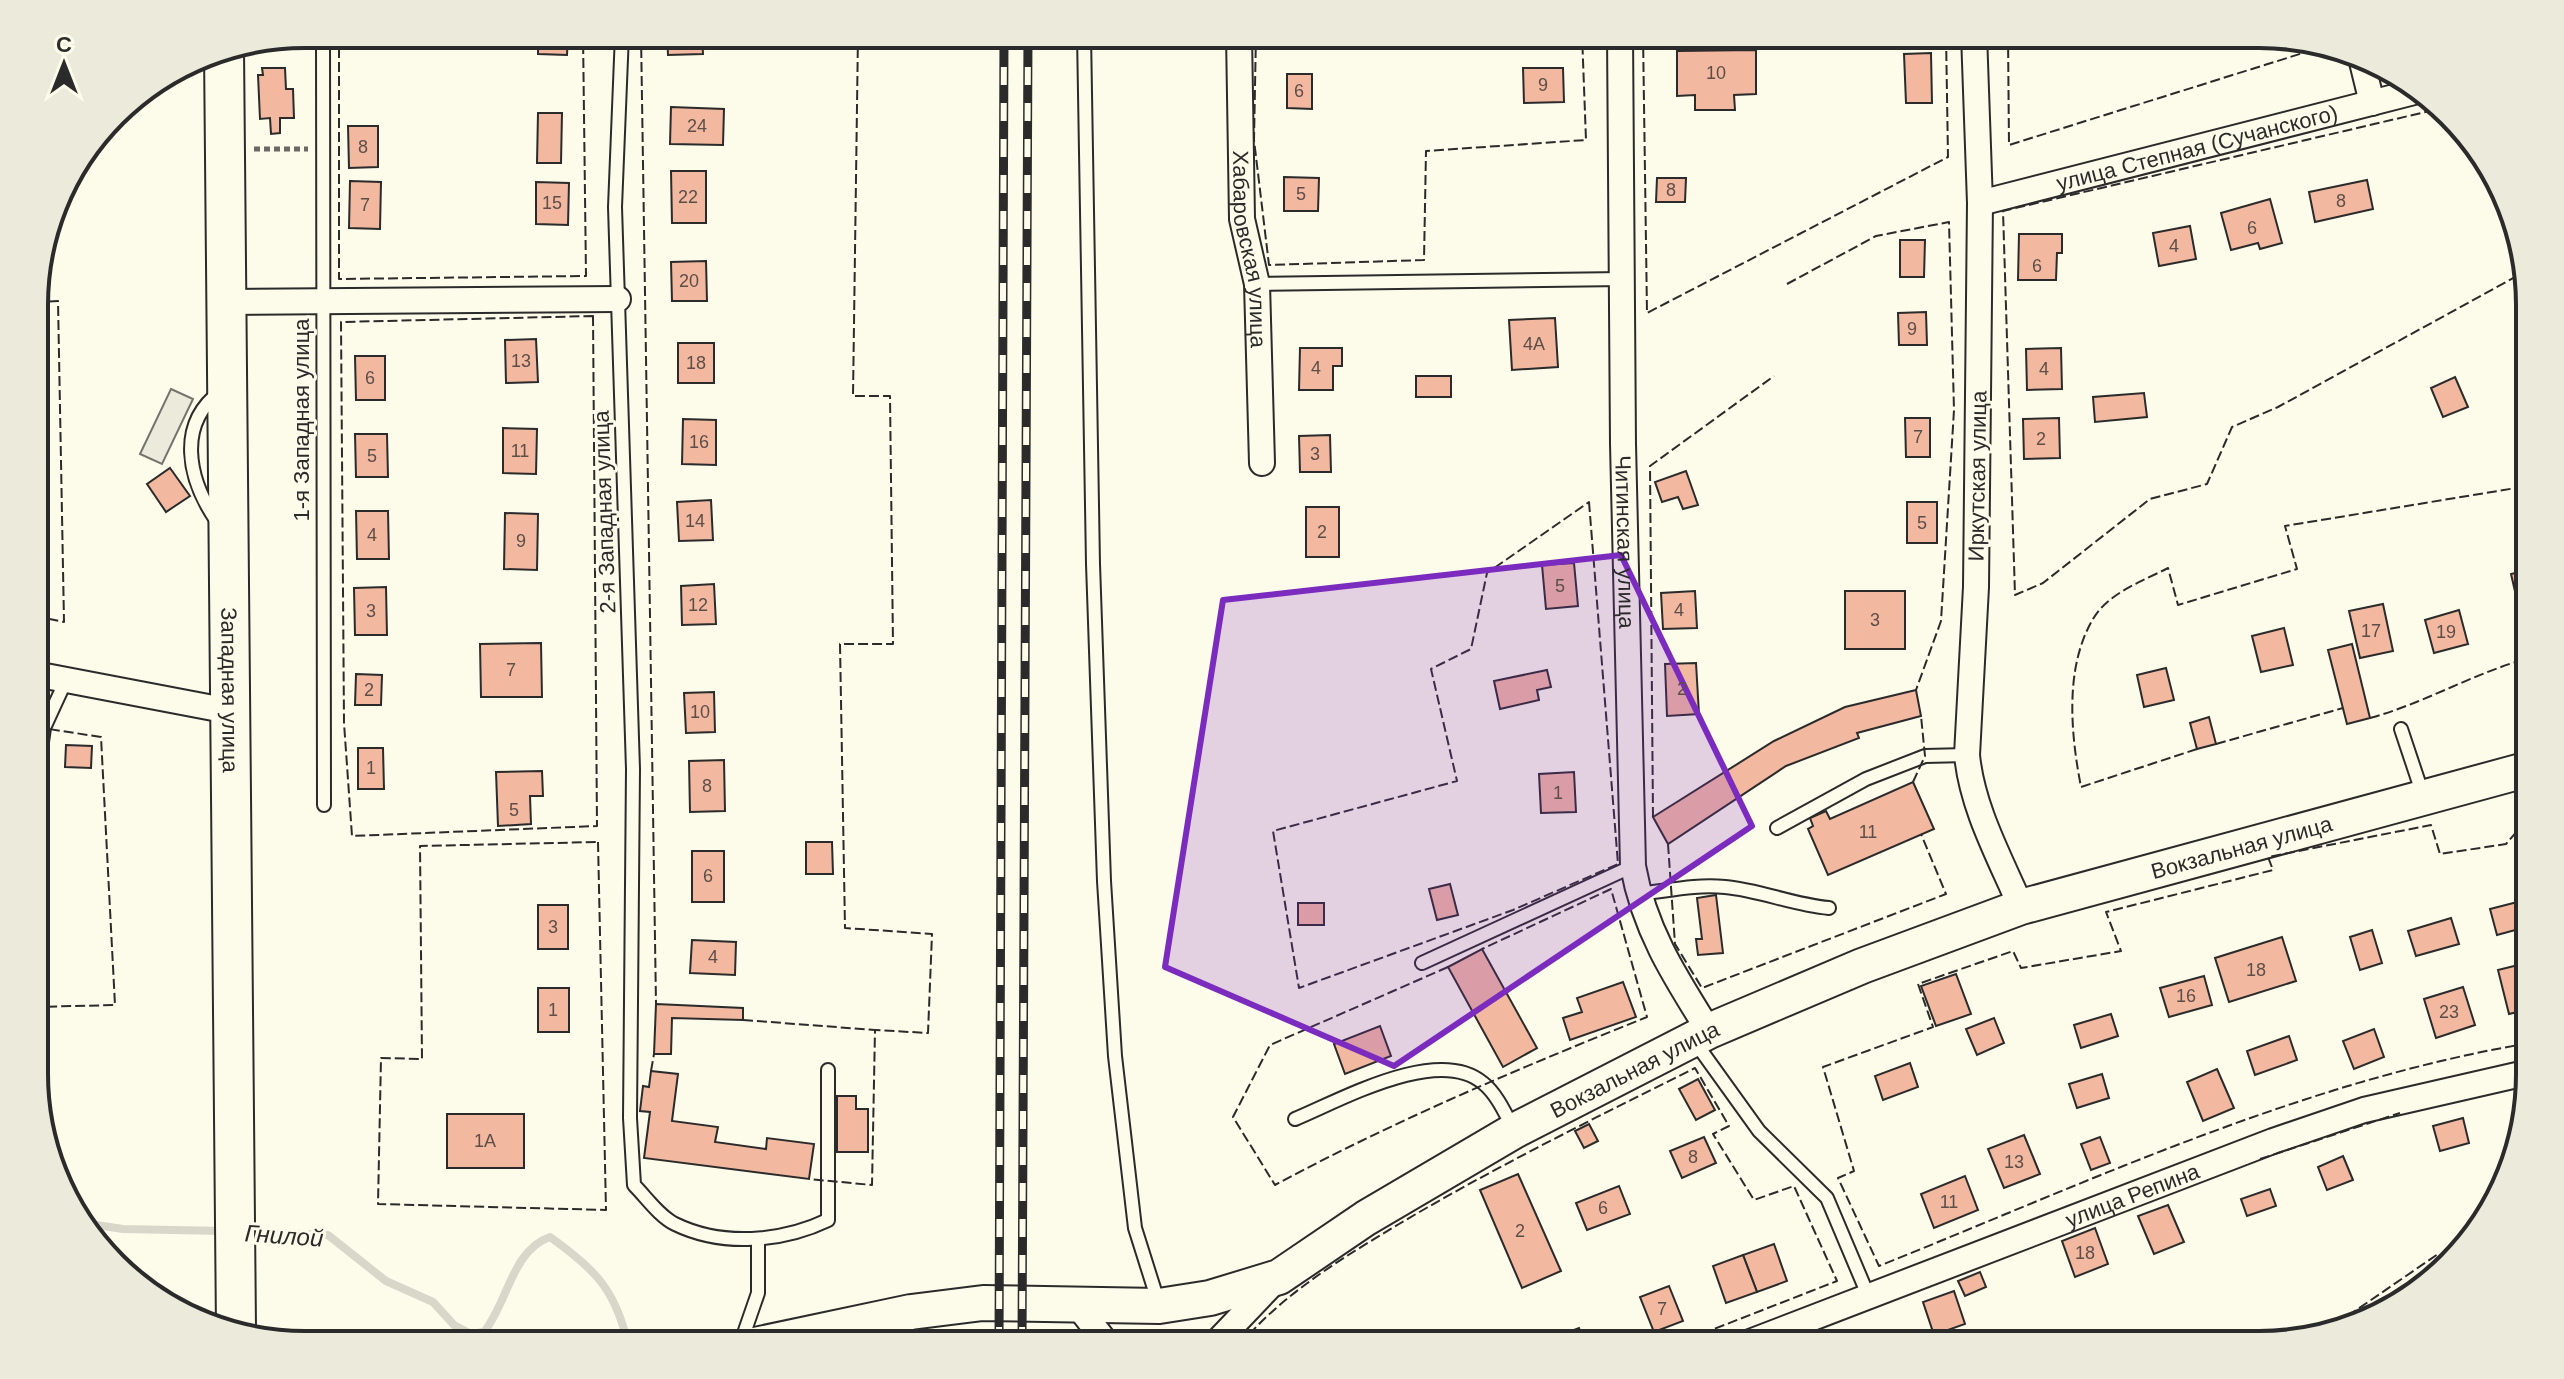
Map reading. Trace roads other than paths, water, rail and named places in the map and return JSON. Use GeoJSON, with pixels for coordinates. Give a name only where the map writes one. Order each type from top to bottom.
{"type":"FeatureCollection","features":[{"type":"Feature","properties":{"kind":"main road","name":"Западная улица"},"geometry":{"type":"LineString","coordinates":[[224,61],[236,1321]]}},
{"type":"Feature","properties":{"kind":"main road","name":"Вокзальная улица"},"geometry":{"type":"LineString","coordinates":[[825,1331],[926,1310],[983,1303],[1159,1306],[1210,1298],[1279,1277],[1366,1218],[1514,1131],[1701,1035],[1862,966],[2021,907],[2423,795],[2516,772]]}},
{"type":"Feature","properties":{"kind":"street","name":"Хабаровская улица"},"geometry":{"type":"LineString","coordinates":[[1239,48],[1242,219],[1257,284],[1262,463]]}},
{"type":"Feature","properties":{"kind":"street","name":"Читинская улица"},"geometry":{"type":"LineString","coordinates":[[1620,48],[1623,444],[1633,866],[1638,894],[1657,948],[1701,1035]]}},
{"type":"Feature","properties":{"kind":"street","name":"Иркутская улица"},"geometry":{"type":"LineString","coordinates":[[1974,48],[1980,203],[1976,587],[1967,755],[1974,793],[2021,907]]}},
{"type":"Feature","properties":{"kind":"street"},"geometry":{"type":"LineString","coordinates":[[2364,71],[2372,103]]}},
{"type":"Feature","properties":{"kind":"street","name":"улица Степная (Сучанского)"},"geometry":{"type":"LineString","coordinates":[[1980,203],[2406,94]]}},
{"type":"Feature","properties":{"kind":"street"},"geometry":{"type":"LineString","coordinates":[[227,302],[618,299]]}},
{"type":"Feature","properties":{"kind":"street"},"geometry":{"type":"LineString","coordinates":[[49,676],[229,711]]}},
{"type":"Feature","properties":{"kind":"street","name":"улица Репина"},"geometry":{"type":"LineString","coordinates":[[1779,1330],[2093,1208],[2364,1110],[2516,1075]]}},
{"type":"Feature","properties":{"kind":"street"},"geometry":{"type":"LineString","coordinates":[[1230,1331],[1279,1277]]}},
{"type":"Feature","properties":{"kind":"street"},"geometry":{"type":"LineString","coordinates":[[1077,1305],[1097,1331]]}},
{"type":"Feature","properties":{"kind":"lane","name":"1-я Западная улица"},"geometry":{"type":"LineString","coordinates":[[323,48],[320,301],[324,805]]}},
{"type":"Feature","properties":{"kind":"lane","name":"2-я Западная улица"},"geometry":{"type":"LineString","coordinates":[[621,48],[615,207],[633,769],[630,1118],[634,1185],[672,1223],[707,1235],[758,1240],[806,1230],[828,1220],[828,1070]]}},
{"type":"Feature","properties":{"kind":"lane"},"geometry":{"type":"LineString","coordinates":[[1084,48],[1093,564],[1104,881],[1115,1056],[1133,1213],[1159,1306]]}},
{"type":"Feature","properties":{"kind":"lane"},"geometry":{"type":"LineString","coordinates":[[1257,284],[1624,279]]}},
{"type":"Feature","properties":{"kind":"lane"},"geometry":{"type":"LineString","coordinates":[[48,718],[67,678]]}},
{"type":"Feature","properties":{"kind":"lane"},"geometry":{"type":"LineString","coordinates":[[2401,729],[2423,795]]}},
{"type":"Feature","properties":{"kind":"lane"},"geometry":{"type":"LineString","coordinates":[[1777,828],[1866,779],[1925,756],[1967,755]]}},
{"type":"Feature","properties":{"kind":"lane"},"geometry":{"type":"LineString","coordinates":[[1422,963],[1633,866]]}},
{"type":"Feature","properties":{"kind":"lane"},"geometry":{"type":"LineString","coordinates":[[1638,894],[1691,886],[1726,887],[1789,903],[1829,908]]}},
{"type":"Feature","properties":{"kind":"lane"},"geometry":{"type":"LineString","coordinates":[[1701,1035],[1759,1131],[1827,1198],[1868,1295]]}},
{"type":"Feature","properties":{"kind":"lane"},"geometry":{"type":"LineString","coordinates":[[1295,1119],[1412,1071],[1453,1071],[1483,1082],[1514,1131]]}},
{"type":"Feature","properties":{"kind":"lane"},"geometry":{"type":"LineString","coordinates":[[745,1331],[758,1293],[758,1240]]}},
{"type":"Feature","properties":{"kind":"waterway","name":"Гнилой"},"geometry":{"type":"LineString","coordinates":[[97,1225],[123,1229],[224,1231]]}},
{"type":"Feature","properties":{"kind":"waterway","name":"Гнилой"},"geometry":{"type":"LineString","coordinates":[[245,1232],[328,1235],[386,1281],[433,1302],[454,1325],[465,1331]]}},
{"type":"Feature","properties":{"kind":"waterway","name":"Гнилой"},"geometry":{"type":"LineString","coordinates":[[485,1331],[527,1253],[550,1237],[601,1282],[617,1309],[624,1331]]}},
{"type":"Feature","properties":{"kind":"railway"},"geometry":{"type":"LineString","coordinates":[[999,1331],[1004,48]]}},
{"type":"Feature","properties":{"kind":"railway"},"geometry":{"type":"LineString","coordinates":[[1022,1331],[1028,48]]}}]}
